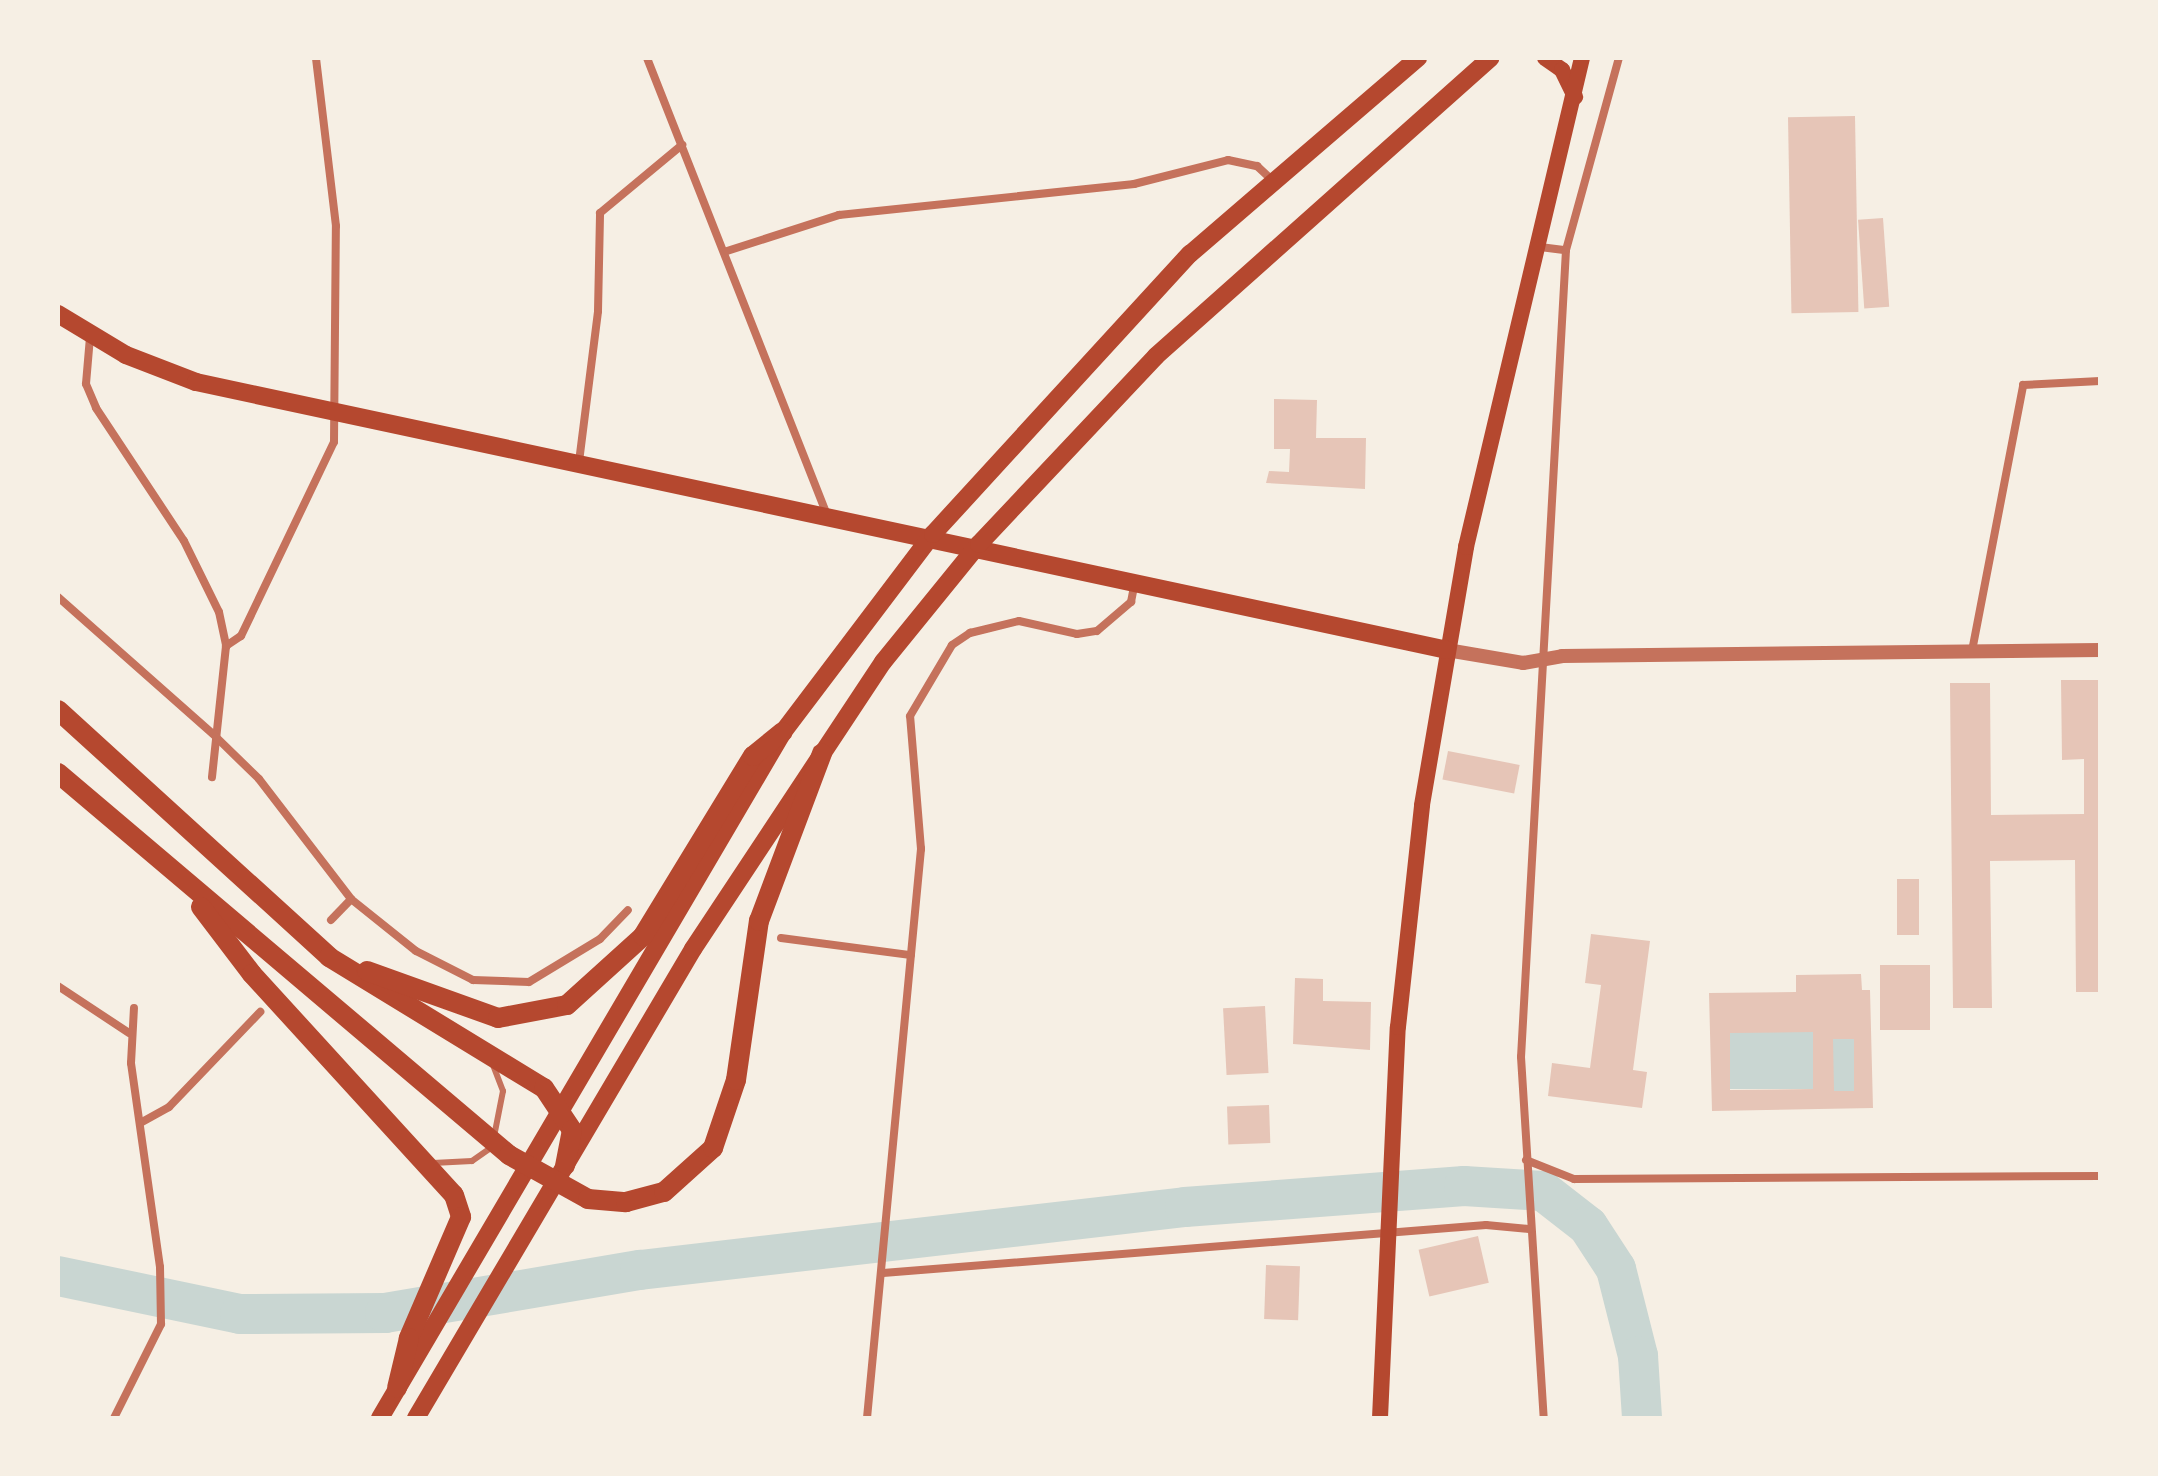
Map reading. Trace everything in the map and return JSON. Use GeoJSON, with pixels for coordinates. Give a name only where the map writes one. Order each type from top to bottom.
{"type":"FeatureCollection","features":[{"type":"Feature","properties":{"kind":"highway"},"geometry":{"type":"LineString","coordinates":[[58,710],[329,957],[485,1052],[563,1107],[572,1130],[565,1165]]}},
{"type":"Feature","properties":{"kind":"highway"},"geometry":{"type":"LineString","coordinates":[[329,957],[498,1018],[567,1005],[643,936],[753,756],[783,732]]}},
{"type":"Feature","properties":{"kind":"highway"},"geometry":{"type":"LineString","coordinates":[[58,773],[187,888],[509,1155],[588,1199],[626,1202],[664,1192],[713,1148],[736,1080],[759,921],[822,753]]}},
{"type":"Feature","properties":{"kind":"highway"},"geometry":{"type":"LineString","coordinates":[[187,888],[252,974],[429,1163],[461,1217],[409,1338],[397,1388]]}},
{"type":"Feature","properties":{"kind":"main road"},"geometry":{"type":"LineString","coordinates":[[380,1418],[783,732],[933,534],[1116,327],[1272,180],[1418,58]]}},
{"type":"Feature","properties":{"kind":"main road"},"geometry":{"type":"LineString","coordinates":[[416,1418],[565,1165],[822,753],[883,662],[979,544],[1156,356],[1490,58]]}},
{"type":"Feature","properties":{"kind":"main road"},"geometry":{"type":"LineString","coordinates":[[1545,58],[1562,70],[1575,97]]}},
{"type":"Feature","properties":{"kind":"main road"},"geometry":{"type":"LineString","coordinates":[[1380,1418],[1404,946],[1447,650],[1582,58]]}},
{"type":"Feature","properties":{"kind":"main road"},"geometry":{"type":"LineString","coordinates":[[58,314],[90,337],[196,382],[827,516],[933,534],[1447,650]]}},
{"type":"Feature","properties":{"kind":"street"},"geometry":{"type":"LineString","coordinates":[[226,646],[241,636],[334,442],[337,413],[336,226],[316,58]]}},
{"type":"Feature","properties":{"kind":"street"},"geometry":{"type":"LineString","coordinates":[[647,58],[727,251],[827,516]]}},
{"type":"Feature","properties":{"kind":"street"},"geometry":{"type":"LineString","coordinates":[[1544,1418],[1529,1226],[1521,1057],[1547,659],[1566,250],[1619,58]]}},
{"type":"Feature","properties":{"kind":"street"},"geometry":{"type":"LineString","coordinates":[[579,462],[598,311],[600,213],[682,145]]}},
{"type":"Feature","properties":{"kind":"street"},"geometry":{"type":"LineString","coordinates":[[727,251],[839,215],[1134,184],[1228,160],[1257,166],[1272,180]]}},
{"type":"Feature","properties":{"kind":"street"},"geometry":{"type":"LineString","coordinates":[[1540,247],[1566,250]]}},
{"type":"Feature","properties":{"kind":"street"},"geometry":{"type":"LineString","coordinates":[[90,337],[84,357],[91,396],[184,541],[219,612],[226,646],[212,777]]}},
{"type":"Feature","properties":{"kind":"street"},"geometry":{"type":"LineString","coordinates":[[1972,651],[2023,385],[2100,381]]}},
{"type":"Feature","properties":{"kind":"street"},"geometry":{"type":"LineString","coordinates":[[867,1418],[923,815],[911,737],[917,697],[952,645],[970,633],[1019,621],[1077,634],[1097,631],[1131,602],[1136,581]]}},
{"type":"Feature","properties":{"kind":"street"},"geometry":{"type":"LineString","coordinates":[[58,597],[259,779],[351,899],[416,951],[501,985],[554,969],[628,910]]}},
{"type":"Feature","properties":{"kind":"street"},"geometry":{"type":"LineString","coordinates":[[1447,650],[1523,663],[1547,659],[2100,650]]}},
{"type":"Feature","properties":{"kind":"street"},"geometry":{"type":"LineString","coordinates":[[331,920],[351,899]]}},
{"type":"Feature","properties":{"kind":"street"},"geometry":{"type":"LineString","coordinates":[[781,938],[911,955]]}},
{"type":"Feature","properties":{"kind":"street"},"geometry":{"type":"LineString","coordinates":[[58,986],[129,1033]]}},
{"type":"Feature","properties":{"kind":"street"},"geometry":{"type":"LineString","coordinates":[[114,1418],[161,1324],[160,1267],[129,1033],[134,1008]]}},
{"type":"Feature","properties":{"kind":"street"},"geometry":{"type":"LineString","coordinates":[[142,1122],[169,1107],[260,1012]]}},
{"type":"Feature","properties":{"kind":"street"},"geometry":{"type":"LineString","coordinates":[[1526,1165],[1574,1179],[2100,1176]]}},
{"type":"Feature","properties":{"kind":"street"},"geometry":{"type":"LineString","coordinates":[[883,1268],[1389,1228],[1529,1226]]}},
{"type":"Feature","properties":{"kind":"lane"},"geometry":{"type":"LineString","coordinates":[[429,1163],[472,1161],[492,1147],[503,1091],[485,1052]]}},
{"type":"Feature","properties":{"kind":"shaded area"},"geometry":{"type":"Polygon","coordinates":[[[1730,1032],[1813,1032],[1813,1089],[1730,1089],[1730,1032]]]}},
{"type":"Feature","properties":{"kind":"shaded area"},"geometry":{"type":"Polygon","coordinates":[[[1833,1039],[1854,1039],[1854,1091],[1833,1091],[1833,1039]]]}},
{"type":"Feature","properties":{"kind":"building"},"geometry":{"type":"Polygon","coordinates":[[[1855,116],[1858,312],[1791,313],[1788,117],[1855,116]]]}},
{"type":"Feature","properties":{"kind":"building"},"geometry":{"type":"Polygon","coordinates":[[[1883,218],[1889,307],[1864,309],[1858,220],[1883,218]]]}},
{"type":"Feature","properties":{"kind":"building"},"geometry":{"type":"Polygon","coordinates":[[[1274,399],[1317,400],[1316,438],[1366,438],[1365,489],[1266,483],[1269,471],[1289,472],[1290,449],[1274,449],[1274,399]]]}},
{"type":"Feature","properties":{"kind":"building"},"geometry":{"type":"Polygon","coordinates":[[[2061,680],[2100,680],[2100,992],[2076,992],[2075,860],[1990,861],[1992,1008],[1953,1008],[1950,683],[1990,683],[1991,815],[2084,814],[2084,759],[2062,760],[2061,680]]]}},
{"type":"Feature","properties":{"kind":"building"},"geometry":{"type":"Polygon","coordinates":[[[1448,751],[1520,765],[1514,793],[1442,779],[1448,751]]]}},
{"type":"Feature","properties":{"kind":"building"},"geometry":{"type":"Polygon","coordinates":[[[1897,879],[1919,879],[1919,935],[1897,935],[1897,879]]]}},
{"type":"Feature","properties":{"kind":"building"},"geometry":{"type":"Polygon","coordinates":[[[1591,934],[1650,941],[1633,1070],[1647,1072],[1642,1108],[1548,1096],[1552,1063],[1590,1068],[1601,985],[1585,983],[1591,934]]]}},
{"type":"Feature","properties":{"kind":"building"},"geometry":{"type":"Polygon","coordinates":[[[1880,965],[1930,965],[1930,1030],[1880,1030],[1880,965]]]}},
{"type":"Feature","properties":{"kind":"building"},"geometry":{"type":"Polygon","coordinates":[[[1861,974],[1862,990],[1870,990],[1873,1108],[1712,1111],[1709,993],[1796,992],[1796,975],[1861,974]],[[1813,1032],[1730,1033],[1730,1090],[1813,1089],[1813,1032]],[[1833,1039],[1834,1091],[1854,1091],[1854,1039],[1833,1039]]]}},
{"type":"Feature","properties":{"kind":"building"},"geometry":{"type":"Polygon","coordinates":[[[1295,978],[1323,979],[1323,1001],[1371,1002],[1370,1050],[1293,1044],[1295,978]]]}},
{"type":"Feature","properties":{"kind":"building"},"geometry":{"type":"Polygon","coordinates":[[[1265,1006],[1269,1073],[1227,1075],[1223,1008],[1265,1006]]]}},
{"type":"Feature","properties":{"kind":"building"},"geometry":{"type":"Polygon","coordinates":[[[1269,1105],[1270,1143],[1228,1144],[1227,1106],[1269,1105]]]}},
{"type":"Feature","properties":{"kind":"building"},"geometry":{"type":"Polygon","coordinates":[[[1478,1236],[1489,1283],[1429,1296],[1419,1250],[1478,1236]]]}},
{"type":"Feature","properties":{"kind":"building"},"geometry":{"type":"Polygon","coordinates":[[[1266,1265],[1300,1266],[1298,1320],[1264,1319],[1266,1265]]]}},
{"type":"Feature","properties":{"kind":"waterway"},"geometry":{"type":"LineString","coordinates":[[58,1276],[240,1314],[385,1313],[640,1270],[1185,1207],[1464,1186],[1543,1191],[1588,1226],[1616,1269],[1638,1356],[1642,1418]]}}]}
